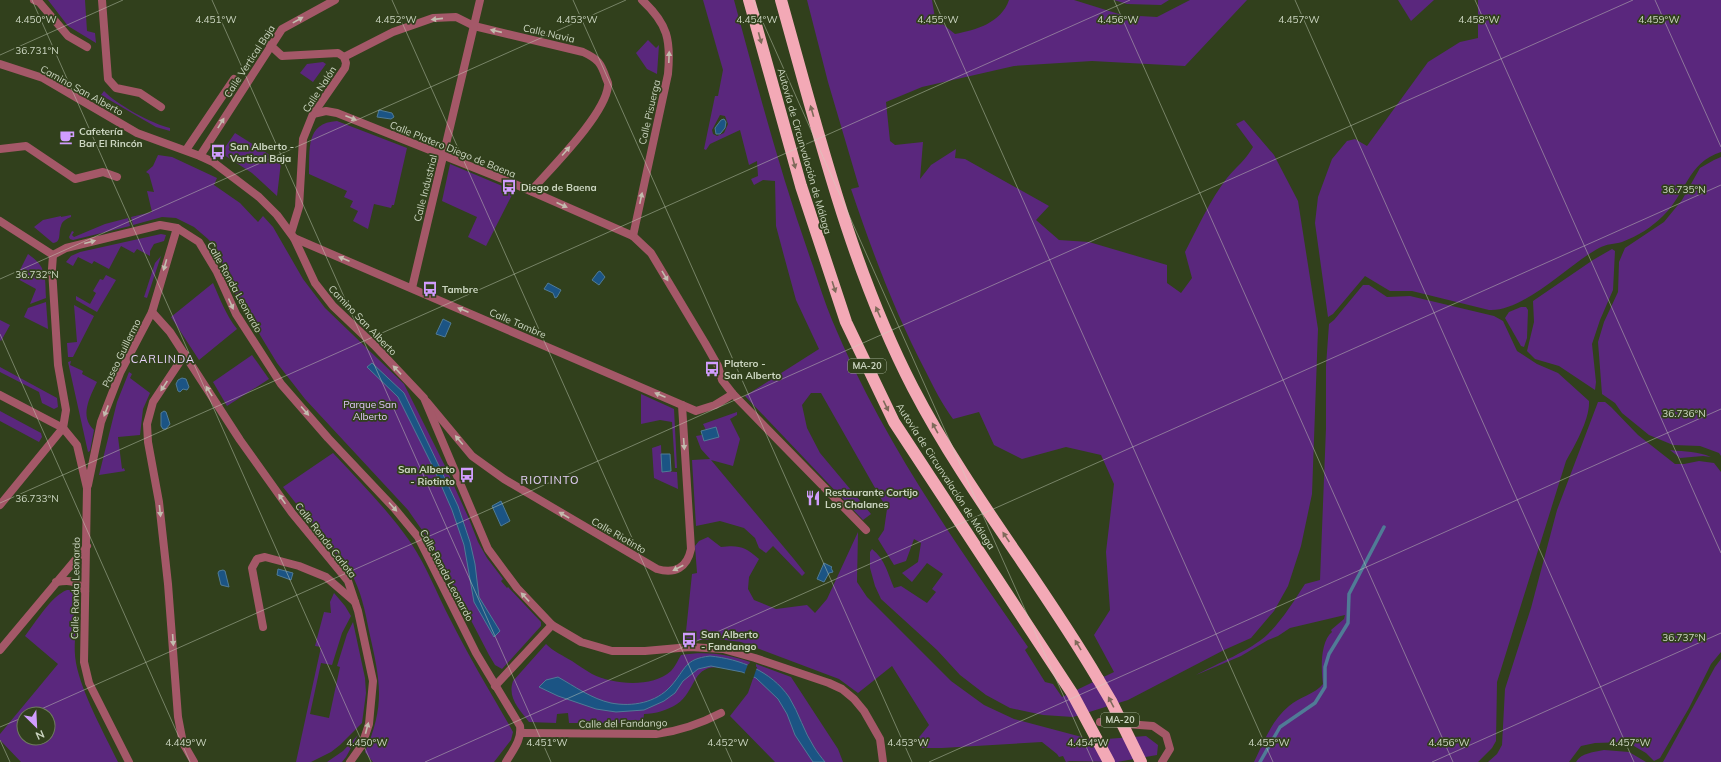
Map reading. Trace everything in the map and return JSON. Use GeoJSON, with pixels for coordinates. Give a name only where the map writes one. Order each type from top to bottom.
{"type":"FeatureCollection","features":[{"type":"Feature","properties":{"kind":"highway","name":"Autovía de Circunvalación de Málaga"},"geometry":{"type":"LineString","coordinates":[[749,0],[801,186],[846,322],[894,422],[1072,693],[1108,762]]}},
{"type":"Feature","properties":{"kind":"highway","name":"Autovía de Circunvalación de Málaga"},"geometry":{"type":"LineString","coordinates":[[782,0],[842,216],[876,306],[912,386],[942,442],[1074,639],[1111,701],[1141,762]]}},
{"type":"Feature","properties":{"kind":"street"},"geometry":{"type":"LineString","coordinates":[[34,0],[40,2],[68,36],[87,47]]}},
{"type":"Feature","properties":{"kind":"street"},"geometry":{"type":"LineString","coordinates":[[102,0],[108,79],[116,88],[140,93],[161,107]]}},
{"type":"Feature","properties":{"kind":"street","name":"Calle Vertical Baja"},"geometry":{"type":"LineString","coordinates":[[200,156],[282,28],[335,0]]}},
{"type":"Feature","properties":{"kind":"street","name":"Calle Industrial"},"geometry":{"type":"LineString","coordinates":[[412,288],[480,0]]}},
{"type":"Feature","properties":{"kind":"street","name":"Calle Pisuerga"},"geometry":{"type":"LineString","coordinates":[[633,236],[668,74],[670,53],[667,34],[656,12],[642,0]]}},
{"type":"Feature","properties":{"kind":"street","name":"Calle Navia"},"geometry":{"type":"LineString","coordinates":[[344,57],[394,32],[433,18],[456,17],[474,26],[583,52],[595,57],[602,66],[609,85],[604,103],[592,121],[531,191]]}},
{"type":"Feature","properties":{"kind":"street","name":"Calle Nalón"},"geometry":{"type":"LineString","coordinates":[[270,46],[282,56],[338,53],[344,57],[346,62],[345,68],[313,114],[303,139],[299,208],[293,236]]}},
{"type":"Feature","properties":{"kind":"street","name":"Camino San Alberto"},"geometry":{"type":"LineString","coordinates":[[0,64],[43,78],[137,133],[200,156],[218,166],[259,197],[277,215],[293,236],[315,283],[333,306],[374,345],[424,398],[488,549],[517,588],[552,625],[582,642],[612,651],[645,651],[690,647],[723,649],[755,658],[829,683],[842,689],[854,699],[864,711],[880,739],[883,762]]}},
{"type":"Feature","properties":{"kind":"street","name":"Calle Vertical Baja"},"geometry":{"type":"LineString","coordinates":[[186,150],[234,79]]}},
{"type":"Feature","properties":{"kind":"street","name":"Calle Platero Diego de Baena"},"geometry":{"type":"LineString","coordinates":[[313,114],[326,111],[337,113],[531,191],[633,236],[651,253],[718,366],[722,380],[733,394],[866,530]]}},
{"type":"Feature","properties":{"kind":"street"},"geometry":{"type":"LineString","coordinates":[[0,149],[26,146],[76,179],[103,172],[117,177]]}},
{"type":"Feature","properties":{"kind":"street"},"geometry":{"type":"LineString","coordinates":[[0,221],[53,255],[52,269],[58,365],[66,410],[63,428],[0,505]]}},
{"type":"Feature","properties":{"kind":"street","name":"Calle Ronda Leonardo"},"geometry":{"type":"LineString","coordinates":[[53,255],[66,248],[133,230],[160,225],[177,228],[199,242],[209,257],[236,314],[281,384],[328,438],[394,508],[418,537],[476,653],[520,726],[521,733]]}},
{"type":"Feature","properties":{"kind":"street","name":"Paseo Guillermo"},"geometry":{"type":"LineString","coordinates":[[87,488],[101,422],[120,373],[152,312],[177,228]]}},
{"type":"Feature","properties":{"kind":"street","name":"Calle Tambre"},"geometry":{"type":"LineString","coordinates":[[293,236],[696,411],[715,405],[733,394]]}},
{"type":"Feature","properties":{"kind":"street","name":"Calle Ronda Carlota"},"geometry":{"type":"LineString","coordinates":[[152,312],[170,332],[240,440],[292,513],[348,581],[356,602],[373,681],[369,724],[362,745],[350,762]]}},
{"type":"Feature","properties":{"kind":"street"},"geometry":{"type":"LineString","coordinates":[[185,354],[153,402],[147,424],[148,442],[159,502],[168,584],[178,717],[183,743],[194,762]]}},
{"type":"Feature","properties":{"kind":"street"},"geometry":{"type":"LineString","coordinates":[[0,396],[63,428]]}},
{"type":"Feature","properties":{"kind":"street","name":"Calle Riotinto"},"geometry":{"type":"LineString","coordinates":[[424,398],[472,456],[504,479],[657,569],[666,571],[674,571],[684,565],[690,558],[691,549],[682,405]]}},
{"type":"Feature","properties":{"kind":"street","name":"Calle Ronda Leonardo"},"geometry":{"type":"LineString","coordinates":[[63,428],[77,446],[87,488],[84,662],[89,683],[129,762]]}},
{"type":"Feature","properties":{"kind":"street"},"geometry":{"type":"LineString","coordinates":[[0,650],[87,546]]}},
{"type":"Feature","properties":{"kind":"street"},"geometry":{"type":"LineString","coordinates":[[264,627],[252,568],[257,559],[265,557],[299,566],[326,577],[356,602]]}},
{"type":"Feature","properties":{"kind":"street"},"geometry":{"type":"LineString","coordinates":[[56,582],[69,580],[79,584],[85,591]]}},
{"type":"Feature","properties":{"kind":"street"},"geometry":{"type":"LineString","coordinates":[[495,686],[552,625]]}},
{"type":"Feature","properties":{"kind":"street","name":"Calle del Fandango"},"geometry":{"type":"LineString","coordinates":[[521,733],[656,734],[678,731],[702,723],[721,713]]}},
{"type":"Feature","properties":{"kind":"street"},"geometry":{"type":"LineString","coordinates":[[1100,722],[1153,726],[1166,735],[1170,748],[1162,762]]}},
{"type":"Feature","properties":{"kind":"street"},"geometry":{"type":"LineString","coordinates":[[506,762],[518,743],[521,733]]}},
{"type":"Feature","properties":{"kind":"green space"},"geometry":{"type":"Polygon","coordinates":[[[48,0],[85,0],[87,31],[95,33],[96,43],[68,26],[48,0]]]}},
{"type":"Feature","properties":{"kind":"green space"},"geometry":{"type":"Polygon","coordinates":[[[703,0],[734,0],[761,100],[802,233],[832,320],[851,364],[896,448],[921,489],[973,569],[1028,647],[1025,650],[1045,682],[1053,684],[1062,697],[1114,672],[1094,635],[1110,610],[1106,552],[1114,484],[1101,455],[1066,447],[1022,459],[994,445],[979,412],[953,419],[945,408],[894,305],[851,189],[859,187],[828,82],[807,0],[932,0],[935,18],[955,34],[979,28],[994,20],[1005,8],[1009,0],[1074,0],[1122,15],[1157,17],[1190,0],[1247,0],[1185,66],[1092,61],[1014,66],[922,87],[886,102],[890,141],[895,145],[923,142],[920,179],[931,165],[956,149],[955,158],[965,159],[1049,206],[1036,220],[1059,240],[1089,242],[1167,265],[1167,283],[1181,293],[1192,278],[1185,252],[1215,195],[1253,147],[1236,124],[1244,120],[1274,155],[1298,201],[1318,329],[1312,494],[1301,546],[1288,586],[1274,611],[1251,638],[1224,650],[1128,700],[1073,717],[1043,715],[1010,708],[986,695],[960,675],[937,650],[881,599],[875,586],[870,568],[870,552],[872,549],[883,562],[894,588],[901,586],[927,603],[936,592],[932,589],[943,574],[927,563],[912,582],[902,573],[918,562],[921,543],[914,539],[906,561],[894,565],[878,539],[884,530],[887,509],[821,393],[811,393],[802,405],[807,428],[820,453],[871,514],[863,520],[745,396],[819,349],[796,300],[776,226],[775,181],[763,180],[754,185],[751,179],[758,176],[757,161],[749,165],[740,130],[710,144],[706,150],[704,149],[715,96],[718,96],[723,70],[703,0]],[[720,115],[712,130],[713,134],[717,136],[724,133],[728,124],[725,116],[720,115]]]}},
{"type":"Feature","properties":{"kind":"green space"},"geometry":{"type":"Polygon","coordinates":[[[1114,0],[1169,0],[1161,5],[1127,4],[1114,0]]]}},
{"type":"Feature","properties":{"kind":"green space"},"geometry":{"type":"Polygon","coordinates":[[[1398,0],[1434,0],[1411,21],[1398,0]]]}},
{"type":"Feature","properties":{"kind":"green space"},"geometry":{"type":"Polygon","coordinates":[[[1478,0],[1721,0],[1721,152],[1710,157],[1694,171],[1671,207],[1659,220],[1628,240],[1599,248],[1587,255],[1546,286],[1517,303],[1503,309],[1489,310],[1412,291],[1390,291],[1365,276],[1333,314],[1328,317],[1315,223],[1318,197],[1332,159],[1347,141],[1355,139],[1367,146],[1428,62],[1460,42],[1478,38],[1478,0]]]}},
{"type":"Feature","properties":{"kind":"green space"},"geometry":{"type":"Polygon","coordinates":[[[648,40],[656,48],[659,45],[657,74],[647,69],[636,53],[648,40]]]}},
{"type":"Feature","properties":{"kind":"green space"},"geometry":{"type":"Polygon","coordinates":[[[323,62],[326,64],[313,82],[300,73],[307,64],[323,62]]]}},
{"type":"Feature","properties":{"kind":"green space"},"geometry":{"type":"Polygon","coordinates":[[[104,91],[125,107],[144,118],[170,128],[170,131],[156,127],[101,95],[104,91]]]}},
{"type":"Feature","properties":{"kind":"green space"},"geometry":{"type":"Polygon","coordinates":[[[337,121],[407,148],[394,205],[392,205],[391,208],[374,204],[368,229],[353,221],[358,211],[350,207],[353,201],[344,197],[347,191],[309,174],[310,147],[314,132],[319,127],[327,123],[337,121]]]}},
{"type":"Feature","properties":{"kind":"green space"},"geometry":{"type":"Polygon","coordinates":[[[235,133],[281,162],[277,196],[252,173],[221,153],[235,133]]]}},
{"type":"Feature","properties":{"kind":"green space","name":"Parque San Alberto"},"geometry":{"type":"Polygon","coordinates":[[[158,155],[172,157],[217,178],[214,185],[240,203],[258,222],[263,216],[273,227],[303,279],[325,308],[404,384],[445,466],[478,542],[487,558],[503,579],[501,581],[541,622],[541,626],[502,669],[495,665],[489,655],[431,543],[408,510],[305,399],[277,363],[234,292],[216,249],[208,239],[194,227],[176,218],[162,217],[133,225],[131,217],[152,212],[147,191],[154,192],[149,174],[146,172],[153,166],[158,155]]]}},
{"type":"Feature","properties":{"kind":"green space"},"geometry":{"type":"Polygon","coordinates":[[[1721,157],[1721,456],[1719,453],[1700,446],[1673,445],[1649,435],[1622,413],[1615,403],[1602,394],[1598,342],[1604,322],[1618,292],[1619,262],[1625,248],[1664,222],[1682,200],[1700,168],[1721,157]]]}},
{"type":"Feature","properties":{"kind":"green space"},"geometry":{"type":"Polygon","coordinates":[[[450,164],[514,191],[486,246],[468,237],[477,217],[442,201],[450,164]]]}},
{"type":"Feature","properties":{"kind":"green space"},"geometry":{"type":"Polygon","coordinates":[[[71,215],[71,217],[62,223],[59,239],[53,243],[34,227],[43,220],[71,215]]]}},
{"type":"Feature","properties":{"kind":"green space"},"geometry":{"type":"Polygon","coordinates":[[[128,218],[130,226],[73,240],[69,237],[72,231],[74,232],[72,235],[74,237],[105,224],[128,218]]]}},
{"type":"Feature","properties":{"kind":"green space"},"geometry":{"type":"Polygon","coordinates":[[[161,234],[166,235],[164,241],[154,244],[150,251],[150,256],[137,249],[134,253],[121,246],[109,269],[94,261],[92,264],[78,257],[73,266],[66,262],[71,256],[80,252],[161,234]]]}},
{"type":"Feature","properties":{"kind":"green space"},"geometry":{"type":"Polygon","coordinates":[[[1612,249],[1615,251],[1613,290],[1600,320],[1592,344],[1596,382],[1595,390],[1559,366],[1535,359],[1527,351],[1534,322],[1533,301],[1593,260],[1612,249]]]}},
{"type":"Feature","properties":{"kind":"green space"},"geometry":{"type":"Polygon","coordinates":[[[28,254],[39,263],[42,268],[46,290],[46,298],[30,304],[36,289],[16,278],[28,254]]]}},
{"type":"Feature","properties":{"kind":"green space"},"geometry":{"type":"Polygon","coordinates":[[[161,256],[147,298],[144,297],[155,263],[161,256]]]}},
{"type":"Feature","properties":{"kind":"green space"},"geometry":{"type":"Polygon","coordinates":[[[106,275],[116,280],[97,312],[76,300],[76,296],[90,304],[96,293],[93,291],[100,279],[103,280],[106,275]]]}},
{"type":"Feature","properties":{"kind":"green space"},"geometry":{"type":"Polygon","coordinates":[[[213,283],[226,313],[237,329],[199,360],[171,317],[213,283]]]}},
{"type":"Feature","properties":{"kind":"green space"},"geometry":{"type":"Polygon","coordinates":[[[1363,285],[1369,285],[1387,297],[1410,296],[1494,316],[1503,321],[1517,351],[1537,364],[1558,373],[1589,401],[1585,424],[1566,461],[1497,682],[1496,741],[1492,748],[1478,762],[1254,762],[1268,732],[1277,718],[1293,703],[1316,690],[1323,684],[1322,656],[1325,642],[1332,632],[1331,630],[1344,619],[1345,615],[1290,628],[1241,656],[1196,675],[1261,640],[1279,622],[1305,584],[1320,580],[1326,428],[1326,366],[1329,324],[1363,285]]]}},
{"type":"Feature","properties":{"kind":"green space"},"geometry":{"type":"Polygon","coordinates":[[[46,302],[48,329],[24,317],[28,308],[46,302]]]}},
{"type":"Feature","properties":{"kind":"green space"},"geometry":{"type":"Polygon","coordinates":[[[74,305],[94,316],[73,357],[68,357],[67,343],[77,342],[74,305]]]}},
{"type":"Feature","properties":{"kind":"green space"},"geometry":{"type":"Polygon","coordinates":[[[1521,307],[1526,307],[1528,310],[1527,338],[1524,347],[1521,346],[1505,318],[1509,312],[1521,307]]]}},
{"type":"Feature","properties":{"kind":"green space"},"geometry":{"type":"Polygon","coordinates":[[[0,320],[10,325],[1,341],[0,340],[0,320]]]}},
{"type":"Feature","properties":{"kind":"green space"},"geometry":{"type":"Polygon","coordinates":[[[252,355],[269,379],[227,406],[213,382],[252,355]]]}},
{"type":"Feature","properties":{"kind":"green space"},"geometry":{"type":"Polygon","coordinates":[[[71,361],[70,365],[83,371],[82,374],[97,382],[87,406],[87,419],[94,430],[90,451],[88,452],[68,362],[71,361]]]}},
{"type":"Feature","properties":{"kind":"green space"},"geometry":{"type":"Polygon","coordinates":[[[0,367],[57,398],[58,407],[54,409],[42,403],[39,392],[0,372],[0,367]]]}},
{"type":"Feature","properties":{"kind":"green space"},"geometry":{"type":"Polygon","coordinates":[[[129,372],[132,374],[130,378],[150,393],[143,409],[140,435],[118,437],[122,469],[124,468],[125,471],[99,475],[117,402],[129,372]]]}},
{"type":"Feature","properties":{"kind":"green space"},"geometry":{"type":"Polygon","coordinates":[[[641,394],[674,409],[677,468],[675,468],[672,422],[660,420],[641,424],[641,394]]]}},
{"type":"Feature","properties":{"kind":"green space"},"geometry":{"type":"Polygon","coordinates":[[[1598,402],[1605,402],[1638,435],[1675,464],[1699,461],[1714,463],[1721,472],[1721,652],[1711,664],[1689,708],[1660,758],[1654,761],[1646,753],[1627,742],[1595,743],[1581,746],[1569,762],[1488,762],[1497,754],[1502,745],[1505,689],[1531,608],[1557,510],[1598,402]]]}},
{"type":"Feature","properties":{"kind":"green space"},"geometry":{"type":"Polygon","coordinates":[[[0,411],[41,433],[42,437],[39,442],[0,421],[0,411]]]}},
{"type":"Feature","properties":{"kind":"green space"},"geometry":{"type":"Polygon","coordinates":[[[737,412],[737,415],[730,419],[740,439],[733,466],[711,460],[805,573],[802,576],[773,546],[766,553],[759,548],[755,538],[744,528],[720,521],[696,526],[692,460],[710,459],[701,449],[696,436],[702,435],[704,440],[716,427],[706,430],[703,424],[737,412]]]}},
{"type":"Feature","properties":{"kind":"green space"},"geometry":{"type":"Polygon","coordinates":[[[661,445],[662,471],[677,472],[678,489],[654,478],[652,448],[661,445]]]}},
{"type":"Feature","properties":{"kind":"green space"},"geometry":{"type":"Polygon","coordinates":[[[1670,450],[1696,453],[1711,457],[1703,456],[1680,458],[1670,450]]]}},
{"type":"Feature","properties":{"kind":"green space"},"geometry":{"type":"Polygon","coordinates":[[[333,453],[383,508],[417,552],[464,646],[513,732],[511,740],[494,762],[373,762],[365,752],[376,720],[379,692],[376,664],[362,601],[351,573],[283,487],[333,453]]]}},
{"type":"Feature","properties":{"kind":"green space"},"geometry":{"type":"Polygon","coordinates":[[[858,532],[857,582],[867,597],[951,681],[984,705],[1014,719],[1093,740],[1146,736],[1158,745],[1157,755],[1117,762],[1066,762],[1063,756],[1059,757],[1042,742],[922,748],[916,741],[929,725],[892,666],[858,693],[839,679],[741,642],[717,639],[685,641],[692,574],[697,573],[695,546],[699,541],[708,537],[721,547],[733,546],[746,549],[759,559],[749,577],[748,589],[754,600],[776,609],[807,605],[815,613],[827,599],[858,532]]]}},
{"type":"Feature","properties":{"kind":"green space"},"geometry":{"type":"Polygon","coordinates":[[[67,590],[73,590],[78,595],[78,604],[74,605],[74,615],[77,616],[75,645],[76,663],[88,700],[118,762],[21,762],[0,740],[0,734],[16,715],[16,746],[56,746],[56,706],[23,706],[58,664],[25,636],[55,598],[67,590]]]}},
{"type":"Feature","properties":{"kind":"green space"},"geometry":{"type":"Polygon","coordinates":[[[334,593],[351,616],[342,633],[332,665],[321,663],[310,714],[329,718],[340,667],[337,666],[347,634],[353,622],[365,678],[366,693],[362,723],[331,752],[311,762],[296,762],[321,647],[315,646],[324,612],[331,613],[330,602],[334,593]]]}},
{"type":"Feature","properties":{"kind":"green space"},"geometry":{"type":"Polygon","coordinates":[[[546,644],[592,674],[611,681],[633,683],[654,680],[663,676],[671,671],[681,655],[699,653],[716,654],[750,662],[745,673],[724,668],[713,667],[706,669],[700,673],[688,692],[677,704],[661,711],[644,714],[643,723],[569,723],[568,713],[557,714],[556,723],[529,722],[518,708],[513,698],[513,681],[546,644]]]}},
{"type":"Feature","properties":{"kind":"green space"},"geometry":{"type":"Polygon","coordinates":[[[1721,659],[1721,762],[1663,762],[1715,667],[1721,659]]]}},
{"type":"Feature","properties":{"kind":"green space"},"geometry":{"type":"Polygon","coordinates":[[[756,664],[791,677],[838,749],[843,762],[775,762],[730,716],[748,693],[757,667],[756,664]]]}},
{"type":"Feature","properties":{"kind":"green space"},"geometry":{"type":"Polygon","coordinates":[[[358,735],[342,762],[327,762],[343,751],[358,735]]]}},
{"type":"Feature","properties":{"kind":"green space"},"geometry":{"type":"Polygon","coordinates":[[[1604,750],[1629,752],[1646,762],[1576,762],[1584,755],[1604,750]]]}},
{"type":"Feature","properties":{"kind":"water"},"geometry":{"type":"Polygon","coordinates":[[[379,110],[392,113],[394,117],[391,119],[377,117],[379,110]]]}},
{"type":"Feature","properties":{"kind":"water"},"geometry":{"type":"Polygon","coordinates":[[[724,119],[726,122],[725,128],[720,134],[716,134],[715,128],[721,120],[724,119]]]}},
{"type":"Feature","properties":{"kind":"water"},"geometry":{"type":"Polygon","coordinates":[[[600,271],[605,277],[599,285],[592,280],[600,271]]]}},
{"type":"Feature","properties":{"kind":"water"},"geometry":{"type":"Polygon","coordinates":[[[548,283],[561,290],[557,297],[555,298],[553,293],[544,289],[548,283]]]}},
{"type":"Feature","properties":{"kind":"water"},"geometry":{"type":"Polygon","coordinates":[[[443,319],[451,323],[445,337],[436,334],[443,319]]]}},
{"type":"Feature","properties":{"kind":"water"},"geometry":{"type":"Polygon","coordinates":[[[372,363],[404,393],[458,506],[470,542],[475,564],[479,597],[500,631],[494,637],[474,602],[464,545],[452,510],[434,469],[398,397],[367,367],[372,363]]]}},
{"type":"Feature","properties":{"kind":"water"},"geometry":{"type":"Polygon","coordinates":[[[182,378],[186,379],[189,387],[187,390],[183,389],[180,392],[178,391],[176,384],[178,380],[182,378]]]}},
{"type":"Feature","properties":{"kind":"water"},"geometry":{"type":"Polygon","coordinates":[[[164,411],[166,412],[170,424],[166,429],[163,429],[161,426],[161,413],[164,411]]]}},
{"type":"Feature","properties":{"kind":"water"},"geometry":{"type":"Polygon","coordinates":[[[716,427],[719,437],[704,441],[701,431],[716,427]]]}},
{"type":"Feature","properties":{"kind":"water"},"geometry":{"type":"Polygon","coordinates":[[[661,454],[670,454],[671,471],[662,472],[661,454]]]}},
{"type":"Feature","properties":{"kind":"water"},"geometry":{"type":"Polygon","coordinates":[[[501,501],[510,521],[501,526],[492,506],[501,501]]]}},
{"type":"Feature","properties":{"kind":"water"},"geometry":{"type":"Polygon","coordinates":[[[824,563],[832,567],[833,572],[829,573],[824,582],[817,579],[824,563]]]}},
{"type":"Feature","properties":{"kind":"water"},"geometry":{"type":"Polygon","coordinates":[[[278,569],[293,573],[291,580],[277,575],[278,569]]]}},
{"type":"Feature","properties":{"kind":"water"},"geometry":{"type":"Polygon","coordinates":[[[219,571],[225,571],[229,587],[221,585],[218,573],[219,571]]]}},
{"type":"Feature","properties":{"kind":"water"},"geometry":{"type":"Polygon","coordinates":[[[710,656],[743,663],[764,673],[782,688],[796,709],[810,741],[825,762],[813,762],[795,735],[787,714],[778,699],[756,678],[742,672],[711,666],[698,669],[683,681],[675,693],[664,701],[644,710],[616,712],[596,709],[558,696],[539,687],[546,680],[558,677],[597,699],[611,703],[635,704],[651,700],[665,692],[690,662],[701,657],[710,656]]]}},
{"type":"Feature","properties":{"kind":"pier"},"geometry":{"type":"Polygon","coordinates":[[[748,664],[757,667],[753,679],[744,675],[748,664]]]}},
{"type":"Feature","properties":{"kind":"waterway"},"geometry":{"type":"LineString","coordinates":[[1260,762],[1280,727],[1315,703],[1325,687],[1325,667],[1329,654],[1348,623],[1349,594],[1384,527]]}},
{"type":"Feature","properties":{"kind":"place","name":"Cafetería Bar El Rincón"},"geometry":{"type":"Point","coordinates":[67,137]}},
{"type":"Feature","properties":{"kind":"place","name":"San Alberto - Vertical Baja"},"geometry":{"type":"Point","coordinates":[218,152]}},
{"type":"Feature","properties":{"kind":"place","name":"Diego de Baena"},"geometry":{"type":"Point","coordinates":[509,187]}},
{"type":"Feature","properties":{"kind":"place","name":"Tambre"},"geometry":{"type":"Point","coordinates":[430,289]}},
{"type":"Feature","properties":{"kind":"place","name":"Platero - San Alberto"},"geometry":{"type":"Point","coordinates":[712,369]}},
{"type":"Feature","properties":{"kind":"place","name":"San Alberto - Riotinto"},"geometry":{"type":"Point","coordinates":[467,475]}},
{"type":"Feature","properties":{"kind":"place","name":"Restaurante Cortijo Los Chalanes"},"geometry":{"type":"Point","coordinates":[813,498]}},
{"type":"Feature","properties":{"kind":"place","name":"San Alberto - Fandango"},"geometry":{"type":"Point","coordinates":[689,640]}},
{"type":"Feature","properties":{"kind":"district","name":"CARLINDA"},"geometry":{"type":"Point","coordinates":[163,359]}},
{"type":"Feature","properties":{"kind":"district","name":"RIOTINTO"},"geometry":{"type":"Point","coordinates":[550,480]}}]}
